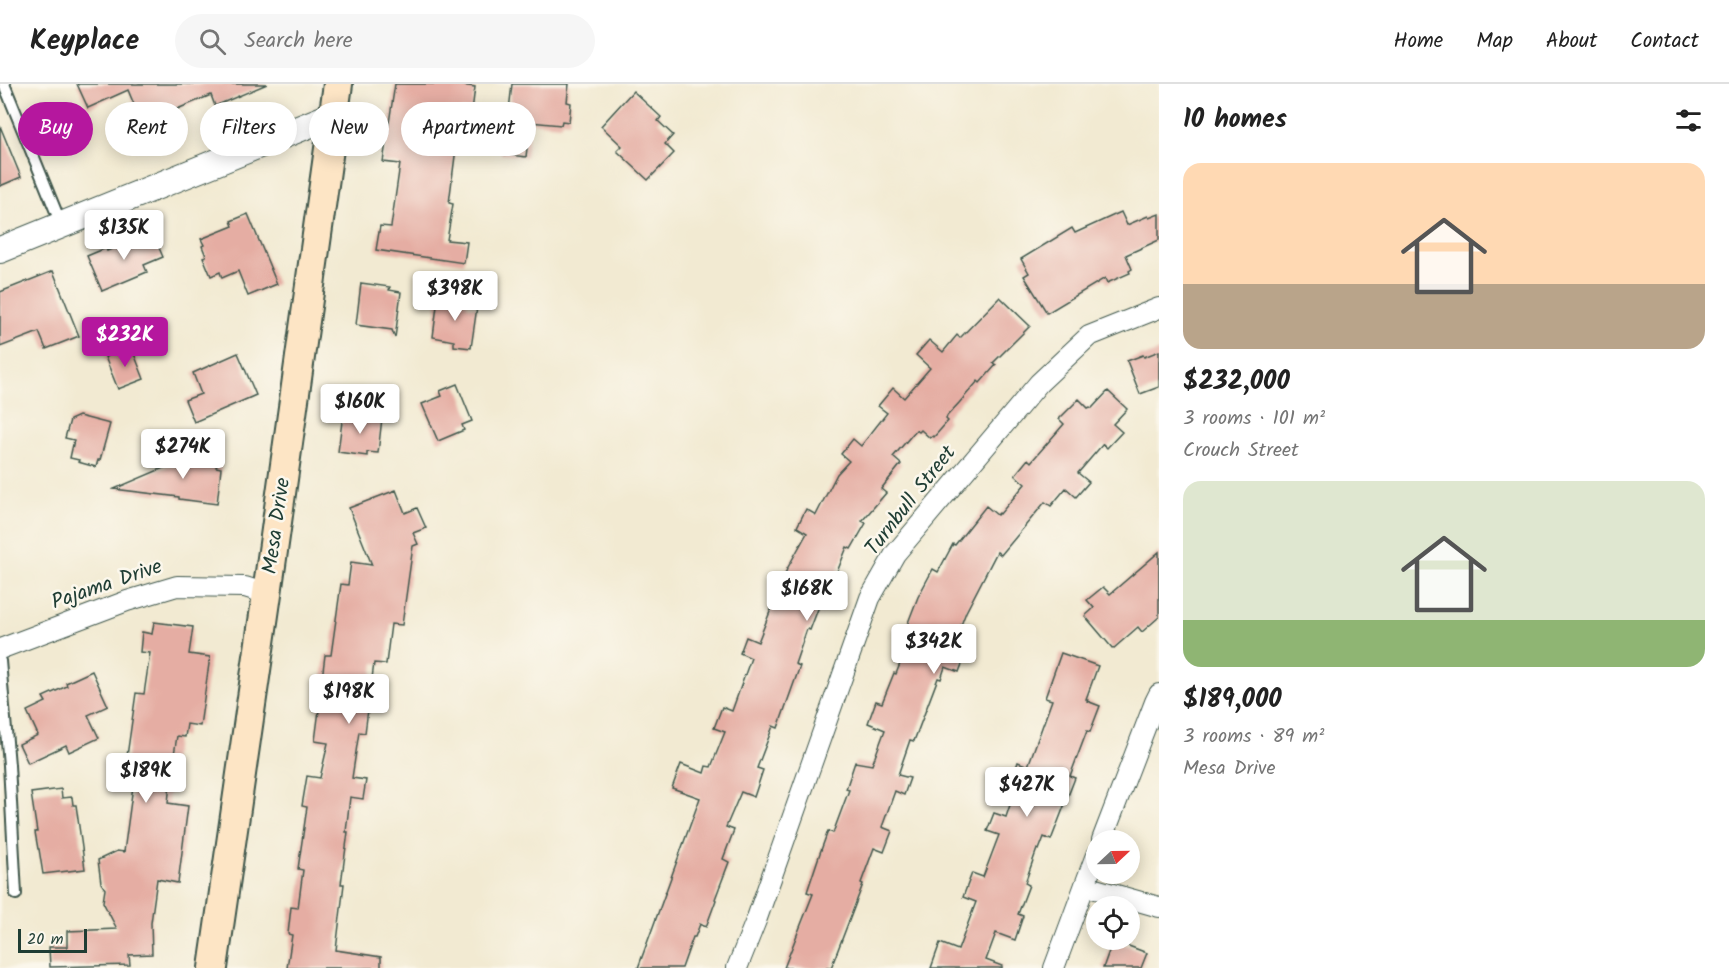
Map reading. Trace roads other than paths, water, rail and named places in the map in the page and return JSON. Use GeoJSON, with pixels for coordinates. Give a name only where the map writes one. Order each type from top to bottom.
{"type":"FeatureCollection","features":[{"type":"Feature","properties":{"kind":"main road","name":"Mesa Drive"},"geometry":{"type":"LineString","coordinates":[[335,102],[338,84]]}},
{"type":"Feature","properties":{"kind":"main road","name":"Mesa Drive"},"geometry":{"type":"LineString","coordinates":[[213,968],[327,156]]}},
{"type":"Feature","properties":{"kind":"street"},"geometry":{"type":"LineString","coordinates":[[0,249],[309,125]]}},
{"type":"Feature","properties":{"kind":"street","name":"Turnbull Street"},"geometry":{"type":"LineString","coordinates":[[737,968],[757,918],[870,598],[895,554],[1038,383],[1089,336],[1159,308]]}},
{"type":"Feature","properties":{"kind":"street","name":"Pajama Drive"},"geometry":{"type":"LineString","coordinates":[[0,649],[127,601],[177,586],[245,587],[267,594]]}},
{"type":"Feature","properties":{"kind":"street"},"geometry":{"type":"LineString","coordinates":[[1106,830],[1159,694]]}},
{"type":"Feature","properties":{"kind":"street"},"geometry":{"type":"LineString","coordinates":[[1054,968],[1085,886],[1159,907]]}},
{"type":"Feature","properties":{"kind":"lane"},"geometry":{"type":"LineString","coordinates":[[4,84],[62,225]]}},
{"type":"Feature","properties":{"kind":"lane"},"geometry":{"type":"LineString","coordinates":[[0,661],[9,765],[16,894]]}}]}
